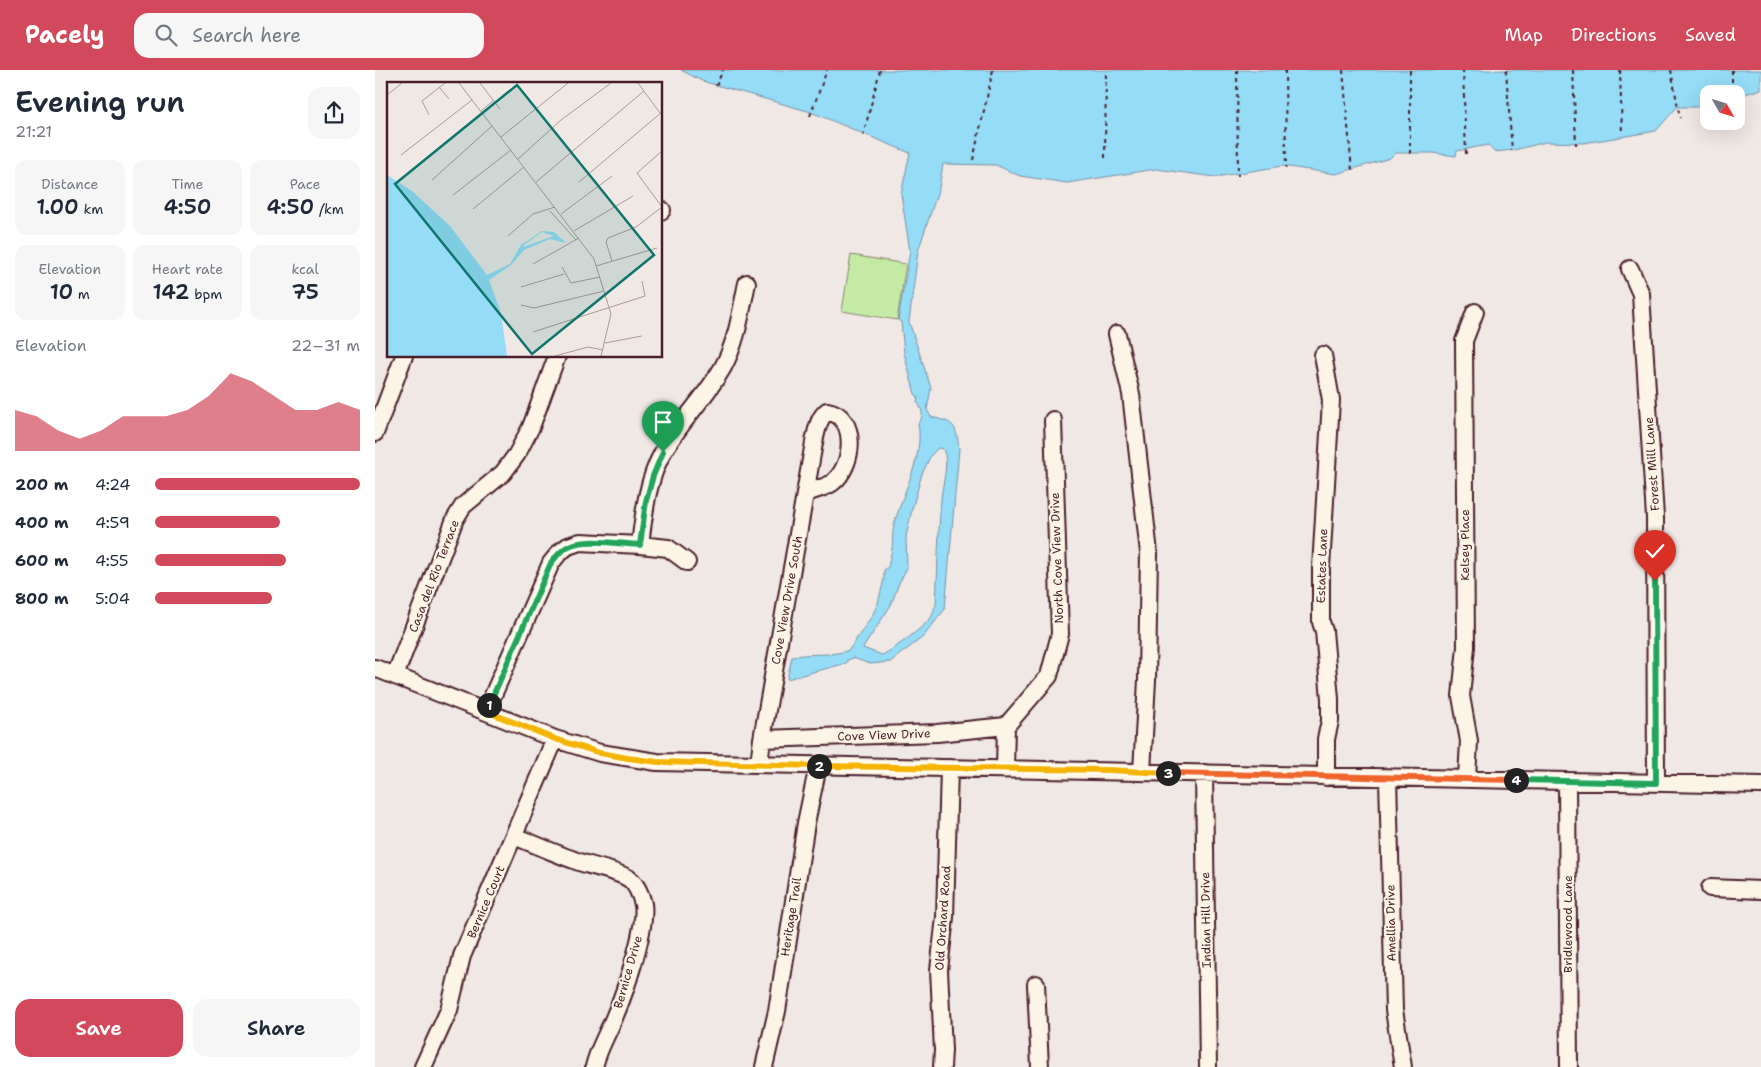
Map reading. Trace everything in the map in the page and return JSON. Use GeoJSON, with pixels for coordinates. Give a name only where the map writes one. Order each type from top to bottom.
{"type":"FeatureCollection","features":[{"type":"Feature","properties":{"kind":"street","name":"Forest Mill Lane"},"geometry":{"type":"LineString","coordinates":[[1630,269],[1641,294],[1655,517],[1656,783]]}},
{"type":"Feature","properties":{"kind":"street"},"geometry":{"type":"LineString","coordinates":[[640,545],[646,501],[653,476],[663,452],[723,367],[736,335],[747,282]]}},
{"type":"Feature","properties":{"kind":"street","name":"Kelsey Place"},"geometry":{"type":"LineString","coordinates":[[1467,778],[1469,741],[1461,696],[1465,646],[1464,341],[1475,312]]}},
{"type":"Feature","properties":{"kind":"street"},"geometry":{"type":"LineString","coordinates":[[1117,334],[1131,394],[1149,553],[1147,680],[1142,772]]}},
{"type":"Feature","properties":{"kind":"street","name":"Estates Lane"},"geometry":{"type":"LineString","coordinates":[[1323,355],[1331,400],[1321,595],[1321,622],[1330,699],[1330,721],[1326,739],[1326,777]]}},
{"type":"Feature","properties":{"kind":"street"},"geometry":{"type":"LineString","coordinates":[[375,433],[403,358]]}},
{"type":"Feature","properties":{"kind":"street","name":"Casa del Rio Terrace"},"geometry":{"type":"LineString","coordinates":[[395,676],[455,519],[463,506],[503,473],[517,454],[531,427],[556,358]]}},
{"type":"Feature","properties":{"kind":"street","name":"Cove View Drive South"},"geometry":{"type":"LineString","coordinates":[[759,764],[815,437],[823,415],[827,411],[835,412],[848,432],[850,452],[847,463],[832,483],[806,492]]}},
{"type":"Feature","properties":{"kind":"street","name":"North Cove View Drive"},"geometry":{"type":"LineString","coordinates":[[1006,726],[1049,676],[1060,634],[1053,420]]}},
{"type":"Feature","properties":{"kind":"street"},"geometry":{"type":"LineString","coordinates":[[486,711],[551,563],[568,546],[580,542],[668,548],[687,562]]}},
{"type":"Feature","properties":{"kind":"street"},"geometry":{"type":"LineString","coordinates":[[375,668],[555,739],[600,753],[657,762],[1761,785]]}},
{"type":"Feature","properties":{"kind":"street"},"geometry":{"type":"LineString","coordinates":[[1005,769],[1006,726]]}},
{"type":"Feature","properties":{"kind":"street","name":"Cove View Drive"},"geometry":{"type":"LineString","coordinates":[[762,739],[937,734],[1006,726]]}},
{"type":"Feature","properties":{"kind":"street","name":"Bernice Court"},"geometry":{"type":"LineString","coordinates":[[423,1067],[449,1010],[462,956],[555,739]]}},
{"type":"Feature","properties":{"kind":"street","name":"Heritage Trail"},"geometry":{"type":"LineString","coordinates":[[764,1067],[777,1011],[806,823],[818,766]]}},
{"type":"Feature","properties":{"kind":"street","name":"Old Orchard Road"},"geometry":{"type":"LineString","coordinates":[[942,1067],[943,1050],[939,970],[945,917],[949,768]]}},
{"type":"Feature","properties":{"kind":"street","name":"Indian Hill Drive"},"geometry":{"type":"LineString","coordinates":[[1205,773],[1208,1067]]}},
{"type":"Feature","properties":{"kind":"street","name":"Amellia Drive"},"geometry":{"type":"LineString","coordinates":[[1389,778],[1394,1010],[1403,1067]]}},
{"type":"Feature","properties":{"kind":"street","name":"Bridlewood Lane"},"geometry":{"type":"LineString","coordinates":[[1567,782],[1569,1067]]}},
{"type":"Feature","properties":{"kind":"street","name":"Bernice Drive"},"geometry":{"type":"LineString","coordinates":[[514,836],[573,860],[614,872],[630,879],[638,890],[643,905],[643,918],[634,960],[614,1018],[598,1050],[594,1067]]}},
{"type":"Feature","properties":{"kind":"street"},"geometry":{"type":"LineString","coordinates":[[1710,888],[1761,890]]}},
{"type":"Feature","properties":{"kind":"street"},"geometry":{"type":"LineString","coordinates":[[1036,984],[1040,1067]]}},
{"type":"Feature","properties":{"kind":"path"},"geometry":{"type":"LineString","coordinates":[[716,86],[723,70]]}},
{"type":"Feature","properties":{"kind":"path"},"geometry":{"type":"LineString","coordinates":[[810,116],[827,70]]}},
{"type":"Feature","properties":{"kind":"path"},"geometry":{"type":"LineString","coordinates":[[863,136],[880,70]]}},
{"type":"Feature","properties":{"kind":"path"},"geometry":{"type":"LineString","coordinates":[[973,160],[993,70]]}},
{"type":"Feature","properties":{"kind":"path"},"geometry":{"type":"LineString","coordinates":[[1105,158],[1106,70]]}},
{"type":"Feature","properties":{"kind":"path"},"geometry":{"type":"LineString","coordinates":[[1237,70],[1238,176]]}},
{"type":"Feature","properties":{"kind":"path"},"geometry":{"type":"LineString","coordinates":[[1285,70],[1286,168]]}},
{"type":"Feature","properties":{"kind":"path"},"geometry":{"type":"LineString","coordinates":[[1343,70],[1352,171]]}},
{"type":"Feature","properties":{"kind":"path"},"geometry":{"type":"LineString","coordinates":[[1410,70],[1410,155]]}},
{"type":"Feature","properties":{"kind":"path"},"geometry":{"type":"LineString","coordinates":[[1463,70],[1466,155]]}},
{"type":"Feature","properties":{"kind":"path"},"geometry":{"type":"LineString","coordinates":[[1506,70],[1512,151]]}},
{"type":"Feature","properties":{"kind":"path"},"geometry":{"type":"LineString","coordinates":[[1573,70],[1576,145]]}},
{"type":"Feature","properties":{"kind":"path"},"geometry":{"type":"LineString","coordinates":[[1620,70],[1622,134]]}},
{"type":"Feature","properties":{"kind":"path"},"geometry":{"type":"LineString","coordinates":[[1671,70],[1680,118]]}},
{"type":"Feature","properties":{"kind":"path"},"geometry":{"type":"LineString","coordinates":[[1732,70],[1732,85]]}},
{"type":"Feature","properties":{"kind":"green space"},"geometry":{"type":"Polygon","coordinates":[[[851,255],[906,264],[897,320],[842,311],[851,255]]]}},
{"type":"Feature","properties":{"kind":"water"},"geometry":{"type":"Polygon","coordinates":[[[681,70],[1761,70],[1761,89],[1745,94],[1745,85],[1700,85],[1700,107],[1677,107],[1656,131],[1584,143],[1546,142],[1514,150],[1494,152],[1488,145],[1457,151],[1456,156],[1433,153],[1395,153],[1390,158],[1336,174],[1282,166],[1215,177],[1156,169],[1067,183],[1020,176],[996,165],[943,164],[939,188],[918,251],[909,322],[931,388],[927,410],[931,417],[950,423],[953,426],[957,435],[959,449],[945,609],[923,637],[890,662],[870,664],[853,658],[847,660],[847,663],[787,679],[792,657],[849,650],[872,616],[878,603],[884,579],[884,570],[888,567],[895,522],[916,461],[919,436],[918,423],[922,412],[917,402],[918,397],[915,394],[904,353],[901,322],[898,320],[910,251],[901,194],[910,153],[811,112],[702,81],[681,70]],[[938,448],[931,455],[922,474],[906,537],[907,568],[891,605],[863,648],[882,655],[901,643],[924,625],[932,616],[936,605],[940,512],[946,467],[943,449],[938,448]]]}},
{"type":"Feature","properties":{"kind":"route"},"geometry":{"type":"LineString","coordinates":[[663,452],[653,476],[646,501],[640,545],[580,542],[568,546],[559,553],[551,563],[486,711],[555,739],[600,753],[657,762],[1656,783],[1655,581]]}}]}
